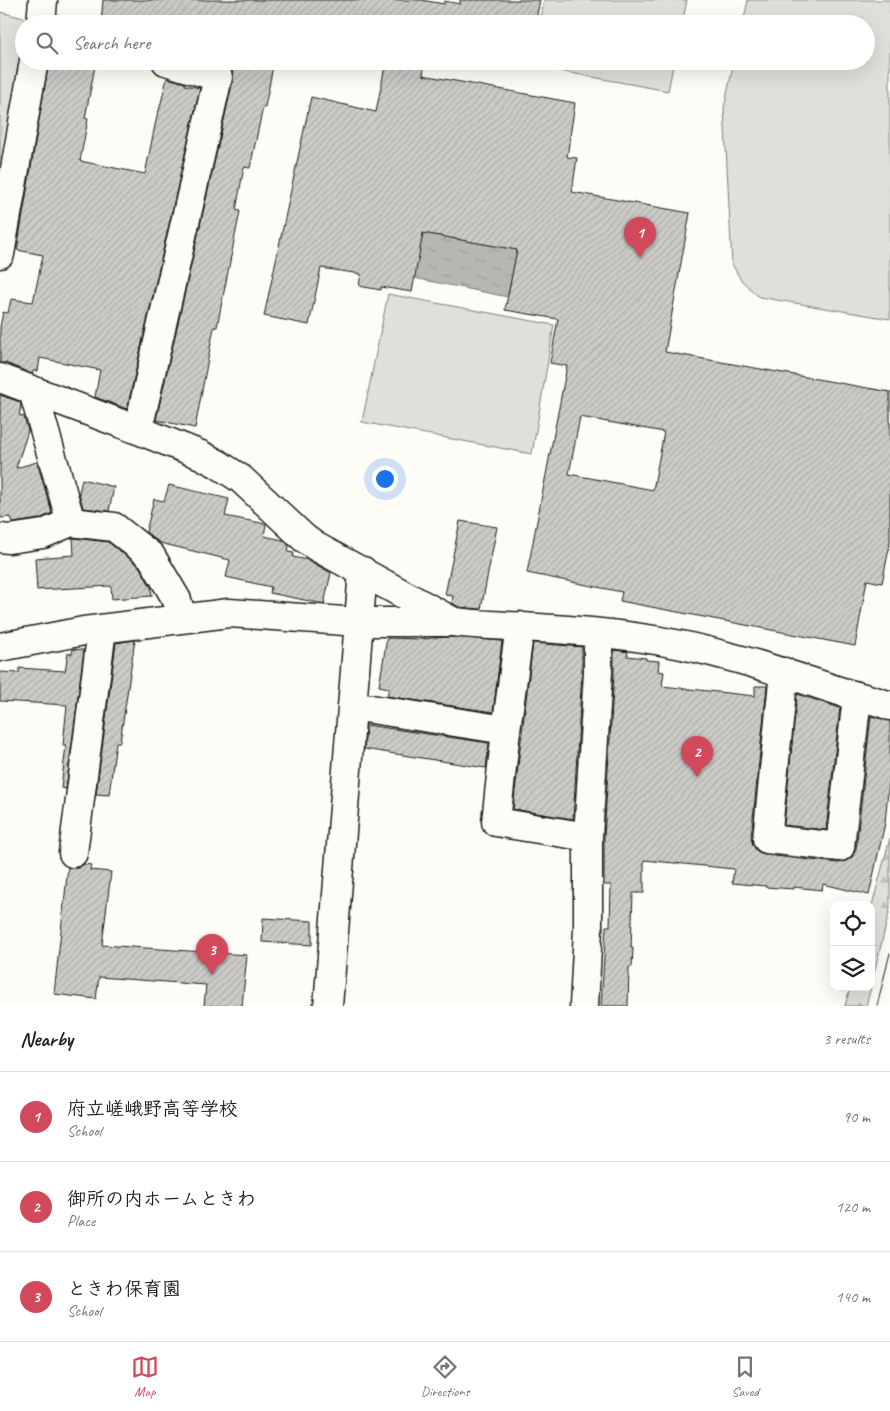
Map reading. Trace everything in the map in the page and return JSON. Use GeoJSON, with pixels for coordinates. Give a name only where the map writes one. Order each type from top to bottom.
{"type":"FeatureCollection","features":[{"type":"Feature","properties":{"kind":"street"},"geometry":{"type":"LineString","coordinates":[[42,15],[43,0]]}},
{"type":"Feature","properties":{"kind":"street"},"geometry":{"type":"LineString","coordinates":[[0,254],[32,70]]}},
{"type":"Feature","properties":{"kind":"street"},"geometry":{"type":"LineString","coordinates":[[138,430],[218,77],[195,70]]}},
{"type":"Feature","properties":{"kind":"street"},"geometry":{"type":"LineString","coordinates":[[0,378],[138,430],[201,455],[218,464],[241,479],[315,546],[454,622]]}},
{"type":"Feature","properties":{"kind":"street"},"geometry":{"type":"LineString","coordinates":[[33,391],[71,522]]}},
{"type":"Feature","properties":{"kind":"street"},"geometry":{"type":"LineString","coordinates":[[0,538],[9,539],[42,534],[71,522],[114,528],[151,556],[177,600],[182,618]]}},
{"type":"Feature","properties":{"kind":"street"},"geometry":{"type":"LineString","coordinates":[[328,1006],[363,571]]}},
{"type":"Feature","properties":{"kind":"street"},"geometry":{"type":"LineString","coordinates":[[0,647],[84,631],[230,612],[359,622],[454,622],[478,625],[520,626],[598,632],[701,648],[784,672],[857,697],[889,702]]}},
{"type":"Feature","properties":{"kind":"street"},"geometry":{"type":"LineString","coordinates":[[520,626],[496,822],[588,837]]}},
{"type":"Feature","properties":{"kind":"street"},"geometry":{"type":"LineString","coordinates":[[73,853],[102,629]]}},
{"type":"Feature","properties":{"kind":"street"},"geometry":{"type":"LineString","coordinates":[[584,1006],[588,929],[588,837],[598,672],[598,632]]}},
{"type":"Feature","properties":{"kind":"street"},"geometry":{"type":"LineString","coordinates":[[784,672],[767,839],[840,847],[857,697]]}},
{"type":"Feature","properties":{"kind":"street"},"geometry":{"type":"LineString","coordinates":[[352,706],[506,730]]}},
{"type":"Feature","properties":{"kind":"green space"},"geometry":{"type":"Polygon","coordinates":[[[544,0],[687,0],[684,15],[542,15],[544,0]]]}},
{"type":"Feature","properties":{"kind":"green space"},"geometry":{"type":"Polygon","coordinates":[[[748,0],[890,0],[890,319],[759,297],[741,280],[732,264],[724,108],[732,70],[875,70],[875,15],[745,15],[748,0]]]}},
{"type":"Feature","properties":{"kind":"green space"},"geometry":{"type":"Polygon","coordinates":[[[0,12],[15,16],[15,70],[23,70],[0,211],[0,12]]]}},
{"type":"Feature","properties":{"kind":"green space"},"geometry":{"type":"Polygon","coordinates":[[[555,70],[672,70],[668,91],[555,70]]]}},
{"type":"Feature","properties":{"kind":"green space"},"geometry":{"type":"Polygon","coordinates":[[[388,294],[554,325],[532,454],[362,422],[388,294]]]}},
{"type":"Feature","properties":{"kind":"green space"},"geometry":{"type":"Polygon","coordinates":[[[890,838],[890,909],[875,969],[875,901],[873,901],[890,838]]]}},
{"type":"Feature","properties":{"kind":"green space"},"geometry":{"type":"Polygon","coordinates":[[[849,991],[870,991],[866,1006],[845,1006],[849,991]]]}},
{"type":"Feature","properties":{"kind":"water"},"geometry":{"type":"Polygon","coordinates":[[[423,233],[517,250],[508,297],[414,278],[423,233]]]}},
{"type":"Feature","properties":{"kind":"building"},"geometry":{"type":"Polygon","coordinates":[[[103,0],[421,0],[444,4],[444,1],[460,4],[460,0],[540,0],[537,15],[102,15],[103,0]]]}},
{"type":"Feature","properties":{"kind":"building"},"geometry":{"type":"Polygon","coordinates":[[[47,70],[94,70],[85,118],[88,119],[80,161],[145,174],[167,78],[200,88],[127,409],[95,397],[100,370],[40,358],[38,371],[33,371],[32,374],[6,363],[0,363],[0,327],[3,312],[8,313],[11,299],[33,302],[43,255],[17,250],[47,70]]]}},
{"type":"Feature","properties":{"kind":"building"},"geometry":{"type":"Polygon","coordinates":[[[232,70],[272,70],[250,168],[244,167],[236,210],[240,211],[217,327],[214,327],[195,428],[156,420],[233,80],[232,70]]]}},
{"type":"Feature","properties":{"kind":"building"},"geometry":{"type":"Polygon","coordinates":[[[384,70],[424,70],[423,75],[575,103],[567,157],[577,158],[572,192],[690,213],[665,352],[890,392],[890,544],[882,583],[867,580],[855,646],[620,601],[622,592],[527,573],[567,366],[550,363],[558,319],[505,310],[517,250],[423,233],[412,292],[359,286],[361,274],[321,268],[309,325],[264,316],[311,97],[376,112],[384,70]],[[580,417],[569,474],[653,490],[664,432],[580,417]]]}},
{"type":"Feature","properties":{"kind":"building"},"geometry":{"type":"Polygon","coordinates":[[[0,395],[20,402],[19,415],[24,417],[28,431],[16,468],[37,462],[52,513],[39,519],[13,523],[11,517],[0,518],[0,395]]]}},
{"type":"Feature","properties":{"kind":"building"},"geometry":{"type":"Polygon","coordinates":[[[82,479],[114,487],[109,511],[83,508],[79,493],[82,479]]]}},
{"type":"Feature","properties":{"kind":"building"},"geometry":{"type":"Polygon","coordinates":[[[169,485],[229,499],[225,516],[266,524],[264,536],[283,540],[289,546],[288,552],[294,553],[293,557],[308,560],[331,573],[324,604],[270,593],[271,587],[226,577],[230,560],[160,543],[146,532],[154,499],[164,501],[169,485]]]}},
{"type":"Feature","properties":{"kind":"building"},"geometry":{"type":"Polygon","coordinates":[[[460,521],[497,527],[481,609],[459,607],[452,603],[453,596],[445,595],[460,521]]]}},
{"type":"Feature","properties":{"kind":"building"},"geometry":{"type":"Polygon","coordinates":[[[73,538],[108,542],[139,566],[151,587],[152,596],[112,599],[111,586],[37,590],[35,558],[74,555],[73,538]]]}},
{"type":"Feature","properties":{"kind":"building"},"geometry":{"type":"Polygon","coordinates":[[[451,637],[502,641],[493,712],[387,696],[389,688],[379,686],[387,638],[429,639],[451,637]]]}},
{"type":"Feature","properties":{"kind":"building"},"geometry":{"type":"Polygon","coordinates":[[[135,640],[120,742],[116,742],[109,795],[96,794],[116,643],[135,640]]]}},
{"type":"Feature","properties":{"kind":"building"},"geometry":{"type":"Polygon","coordinates":[[[533,643],[582,647],[573,819],[513,809],[533,643]]]}},
{"type":"Feature","properties":{"kind":"building"},"geometry":{"type":"Polygon","coordinates":[[[73,649],[84,650],[66,789],[61,788],[66,745],[63,745],[67,705],[0,701],[0,672],[19,673],[19,668],[65,671],[68,653],[72,654],[73,649]]]}},
{"type":"Feature","properties":{"kind":"building"},"geometry":{"type":"Polygon","coordinates":[[[614,650],[628,652],[627,656],[659,661],[658,671],[664,672],[662,686],[755,696],[755,686],[767,686],[751,837],[757,851],[765,855],[838,863],[852,857],[856,849],[871,716],[890,721],[890,780],[885,823],[869,895],[823,884],[822,890],[732,883],[734,869],[644,860],[644,893],[633,893],[631,948],[633,948],[632,967],[629,967],[628,1006],[601,1006],[606,926],[610,926],[611,885],[604,885],[604,837],[614,650]]]}},
{"type":"Feature","properties":{"kind":"building"},"geometry":{"type":"Polygon","coordinates":[[[797,694],[840,708],[826,830],[784,825],[797,694]]]}},
{"type":"Feature","properties":{"kind":"building"},"geometry":{"type":"Polygon","coordinates":[[[366,725],[489,743],[486,768],[364,749],[366,725]]]}},
{"type":"Feature","properties":{"kind":"building"},"geometry":{"type":"Polygon","coordinates":[[[84,864],[91,865],[90,870],[111,872],[102,945],[247,955],[242,1006],[204,1006],[206,985],[99,977],[96,999],[54,994],[68,867],[79,868],[84,864]]]}},
{"type":"Feature","properties":{"kind":"building"},"geometry":{"type":"Polygon","coordinates":[[[263,918],[312,921],[312,945],[262,942],[263,918]]]}},
{"type":"Feature","properties":{"kind":"tram line"},"geometry":{"type":"LineString","coordinates":[[877,1006],[890,953]]}},
{"type":"Feature","properties":{"kind":"place","name":"府立嵯峨野高等学校"},"geometry":{"type":"Point","coordinates":[640,258]}},
{"type":"Feature","properties":{"kind":"place","name":"御所の内ホームときわ"},"geometry":{"type":"Point","coordinates":[697,777]}},
{"type":"Feature","properties":{"kind":"place","name":"ときわ保育園"},"geometry":{"type":"Point","coordinates":[212,975]}}]}
